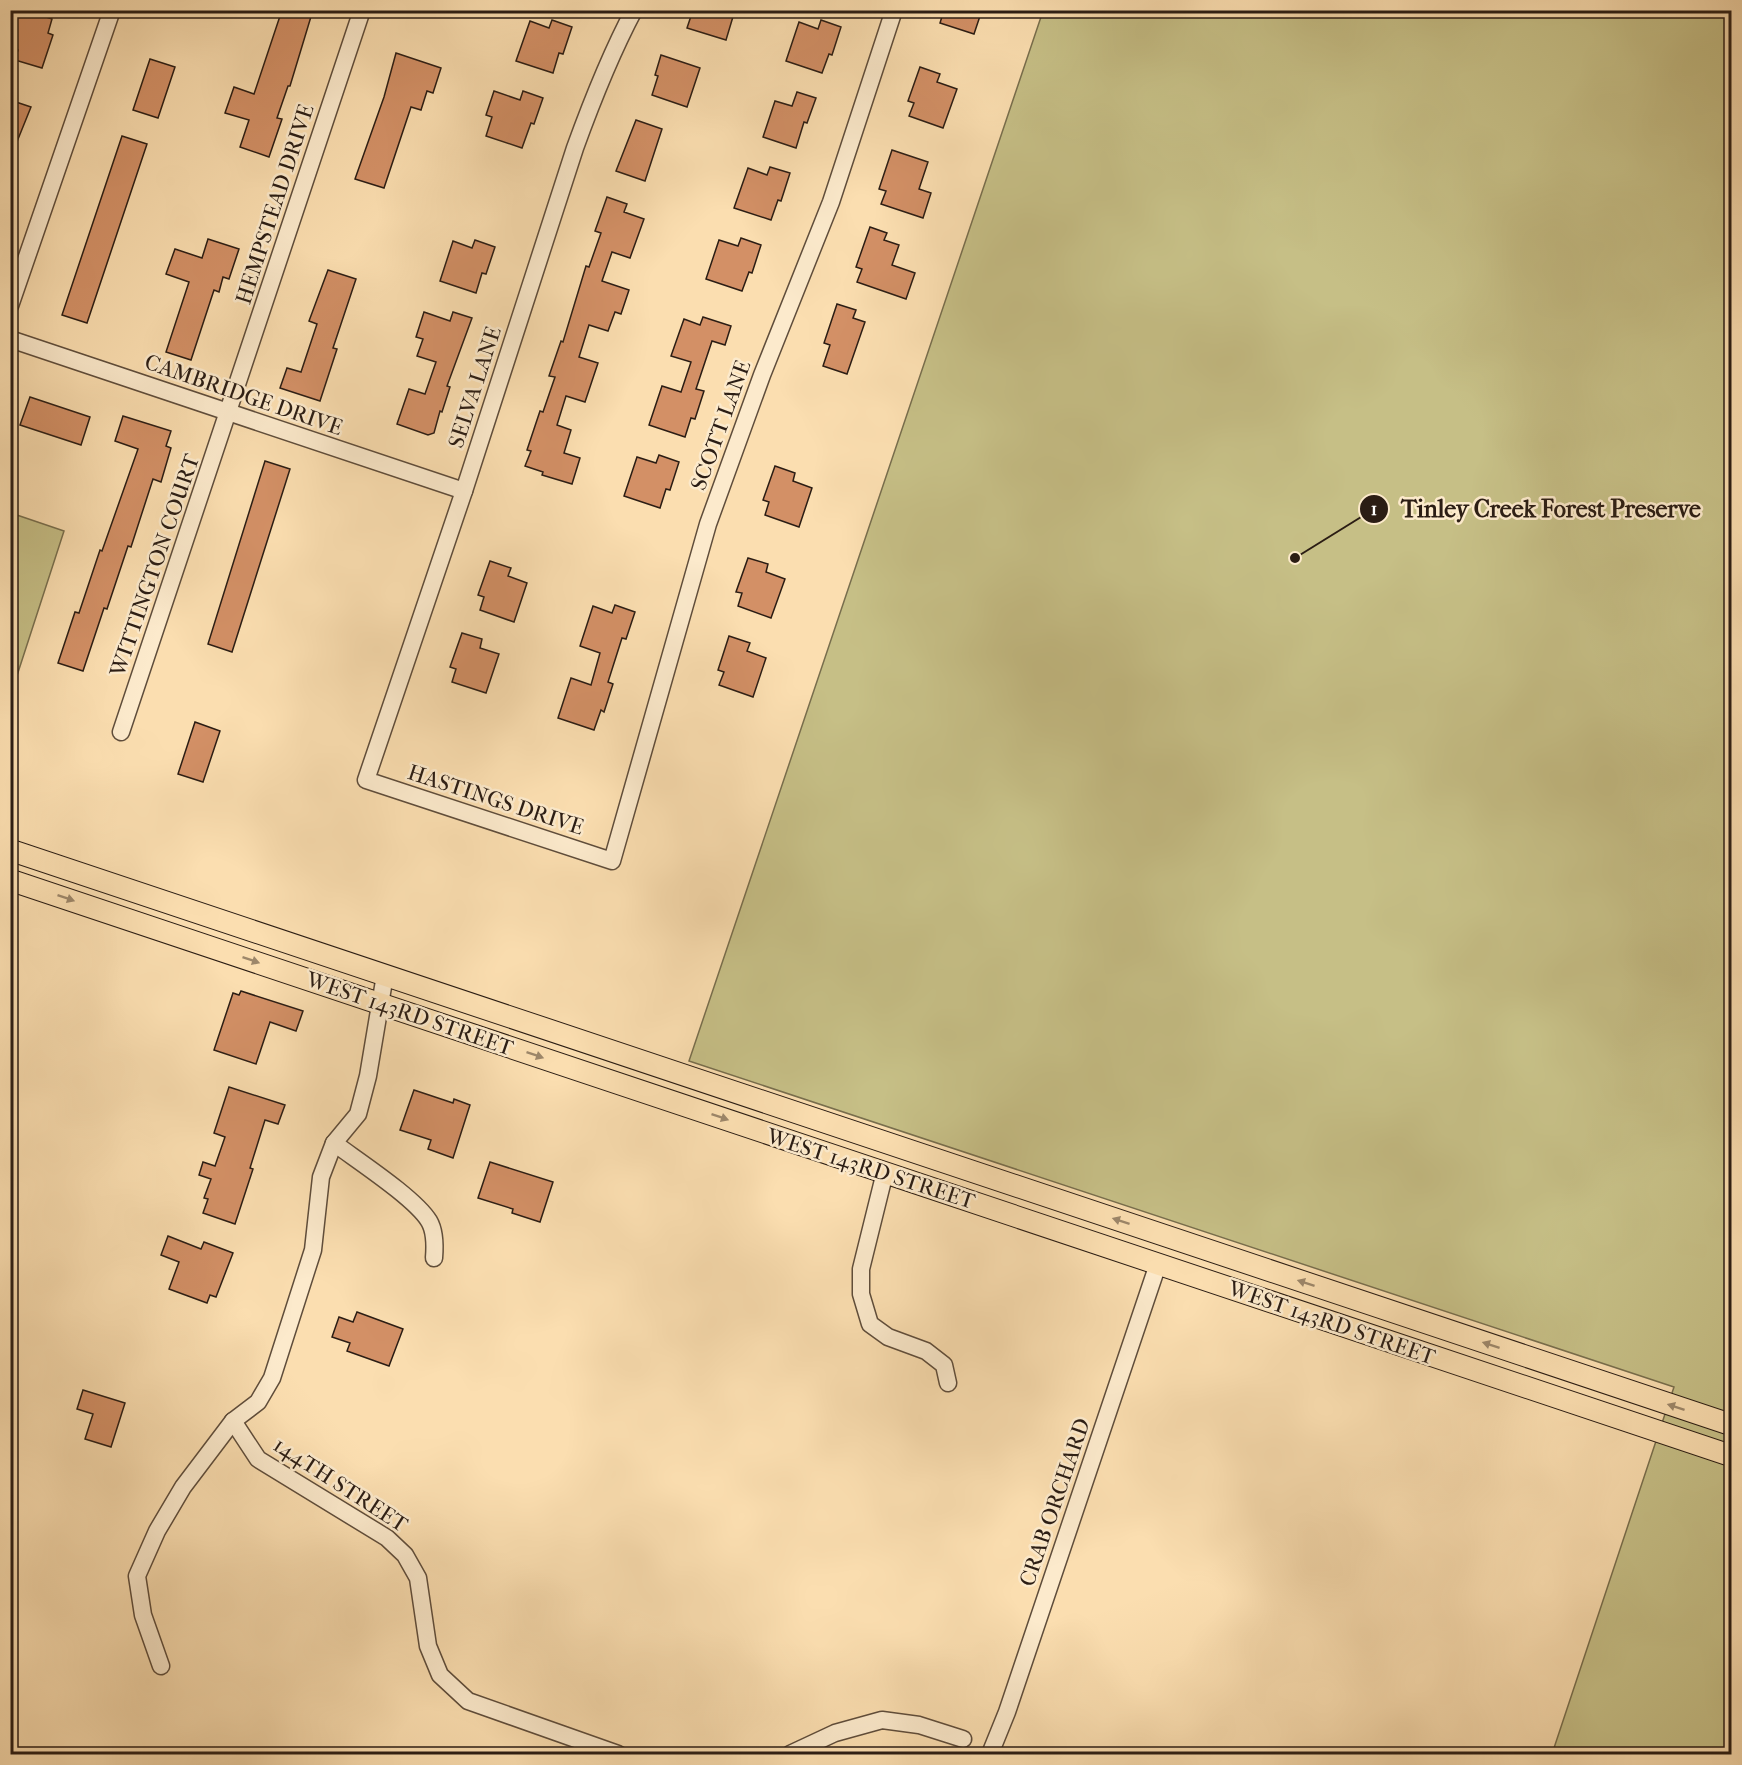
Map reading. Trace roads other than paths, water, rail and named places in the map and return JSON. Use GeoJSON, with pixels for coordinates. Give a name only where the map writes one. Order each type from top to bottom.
{"type":"FeatureCollection","features":[{"type":"Feature","properties":{"kind":"main road","name":"WEST 143RD STREET"},"geometry":{"type":"LineString","coordinates":[[10,850],[1731,1425]]}},
{"type":"Feature","properties":{"kind":"main road","name":"WEST 143RD STREET"},"geometry":{"type":"LineString","coordinates":[[10,880],[1731,1456]]}},
{"type":"Feature","properties":{"kind":"street"},"geometry":{"type":"LineString","coordinates":[[10,306],[112,10]]}},
{"type":"Feature","properties":{"kind":"street","name":"HEMPSTEAD DRIVE"},"geometry":{"type":"LineString","coordinates":[[229,412],[362,10]]}},
{"type":"Feature","properties":{"kind":"street","name":"SELVA LANE"},"geometry":{"type":"LineString","coordinates":[[366,780],[464,491],[575,148],[591,104],[634,10]]}},
{"type":"Feature","properties":{"kind":"street","name":"SCOTT LANE"},"geometry":{"type":"LineString","coordinates":[[612,861],[708,524],[762,375],[831,202],[894,10]]}},
{"type":"Feature","properties":{"kind":"street","name":"CAMBRIDGE DRIVE"},"geometry":{"type":"LineString","coordinates":[[10,339],[464,491]]}},
{"type":"Feature","properties":{"kind":"street","name":"WITTINGTON COURT"},"geometry":{"type":"LineString","coordinates":[[121,732],[229,412]]}},
{"type":"Feature","properties":{"kind":"street","name":"HASTINGS DRIVE"},"geometry":{"type":"LineString","coordinates":[[366,780],[612,861]]}},
{"type":"Feature","properties":{"kind":"street"},"geometry":{"type":"LineString","coordinates":[[161,1666],[143,1615],[137,1576],[157,1531],[183,1487],[233,1421],[258,1402],[272,1378],[313,1250],[321,1177],[334,1143],[358,1114],[368,1076],[385,975]]}},
{"type":"Feature","properties":{"kind":"street"},"geometry":{"type":"LineString","coordinates":[[334,1143],[410,1200],[430,1221],[435,1243],[435,1258]]}},
{"type":"Feature","properties":{"kind":"street"},"geometry":{"type":"LineString","coordinates":[[885,1172],[861,1269],[861,1294],[870,1324],[888,1337],[926,1351],[944,1365],[948,1383]]}},
{"type":"Feature","properties":{"kind":"street","name":"CRAB ORCHARD"},"geometry":{"type":"LineString","coordinates":[[990,1755],[1011,1701],[1158,1264]]}},
{"type":"Feature","properties":{"kind":"street","name":"144TH STREET"},"geometry":{"type":"LineString","coordinates":[[233,1421],[258,1459],[387,1538],[405,1555],[418,1578],[428,1646],[440,1676],[468,1701],[618,1755]]}},
{"type":"Feature","properties":{"kind":"street"},"geometry":{"type":"LineString","coordinates":[[790,1755],[835,1733],[882,1720],[919,1725],[963,1739]]}},
{"type":"Feature","properties":{"kind":"place","name":"Tinley Creek Forest Preserve"},"geometry":{"type":"Point","coordinates":[1295,558]}}]}
